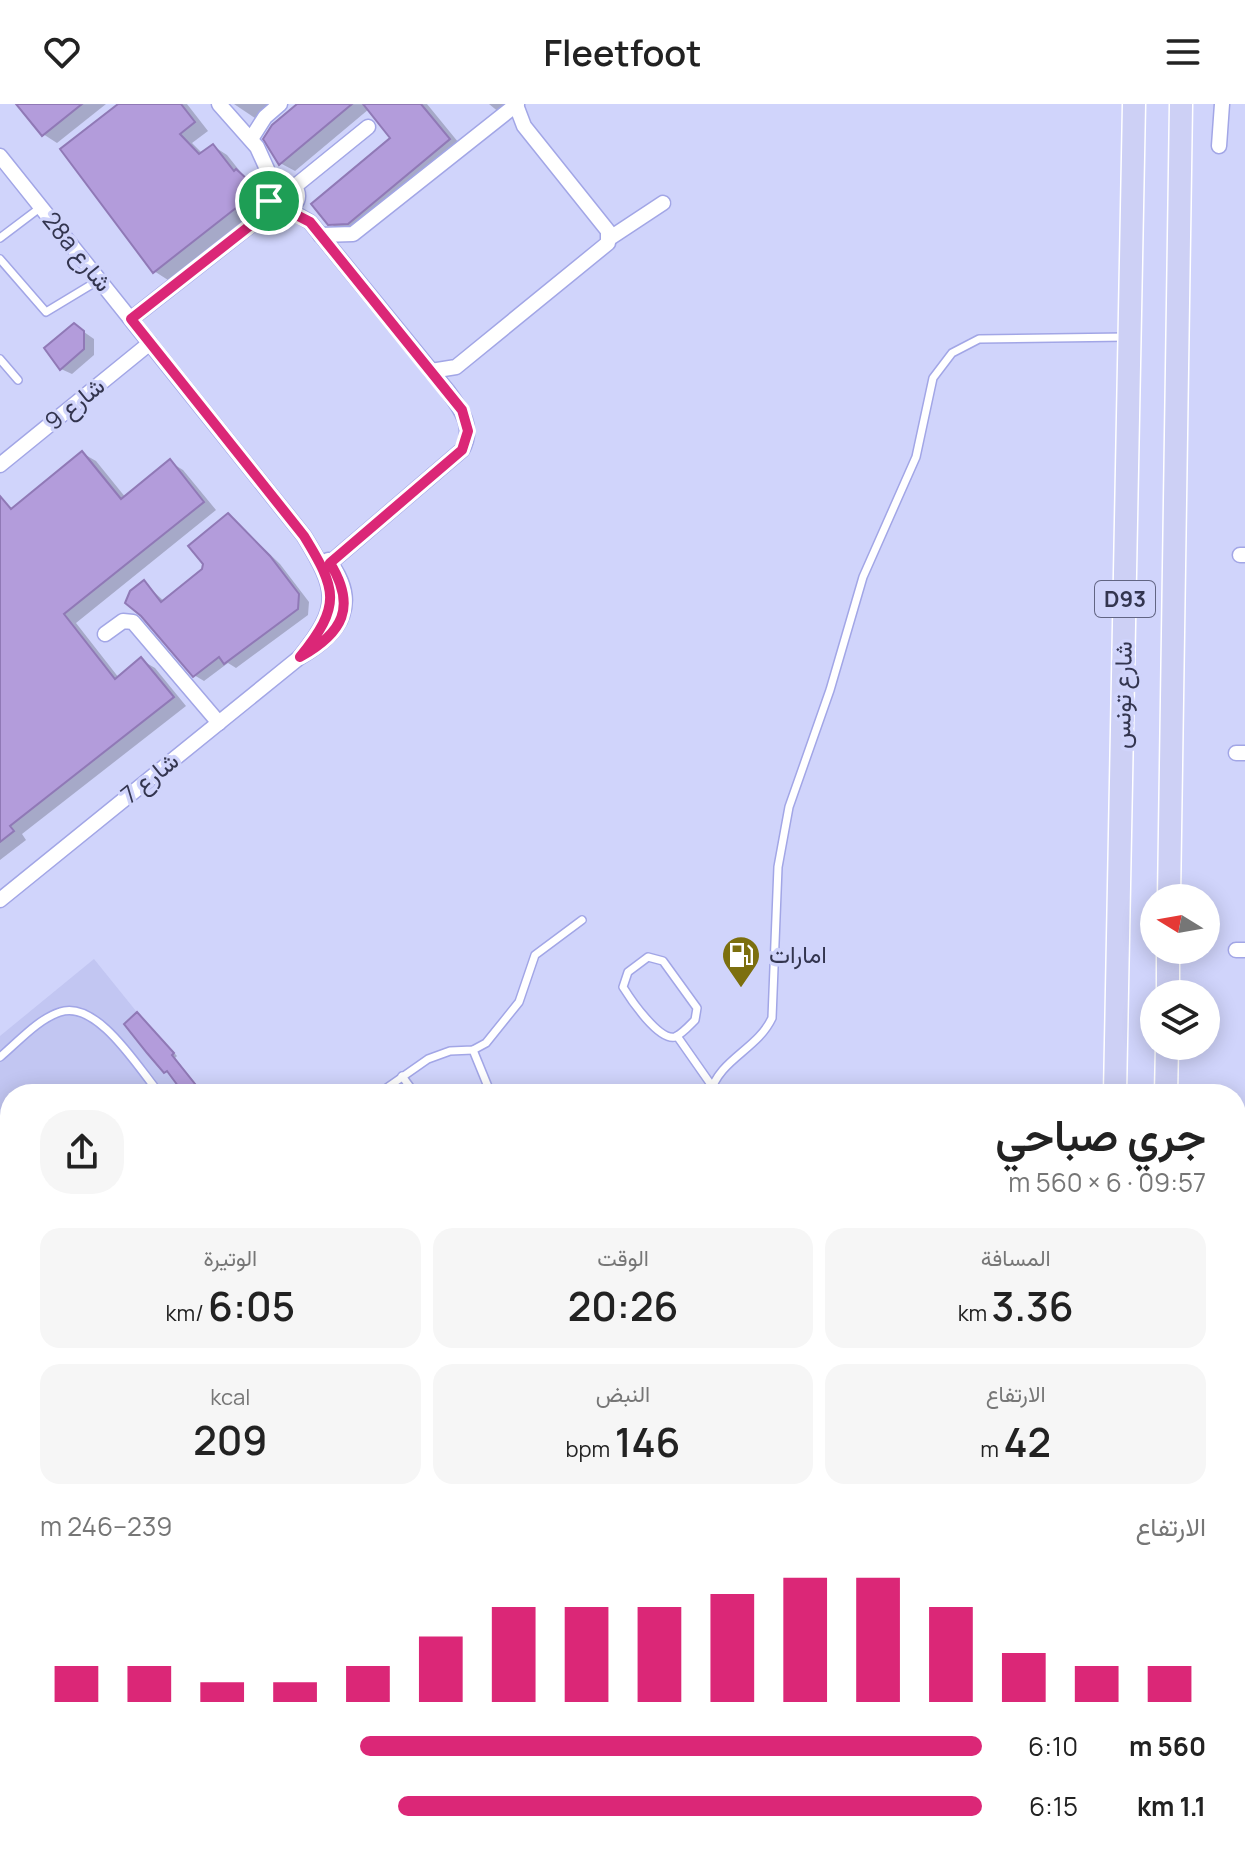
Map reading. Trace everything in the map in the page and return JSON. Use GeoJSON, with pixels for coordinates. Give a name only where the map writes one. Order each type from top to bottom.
{"type":"FeatureCollection","features":[{"type":"Feature","properties":{"kind":"main road","name":"شارع تونس"},"geometry":{"type":"LineString","coordinates":[[1115,1084],[1134,104]]}},
{"type":"Feature","properties":{"kind":"main road","name":"شارع تونس"},"geometry":{"type":"LineString","coordinates":[[1169,884],[1181,104]]}},
{"type":"Feature","properties":{"kind":"main road"},"geometry":{"type":"LineString","coordinates":[[1166,1084],[1167,1060]]}},
{"type":"Feature","properties":{"kind":"street"},"geometry":{"type":"LineString","coordinates":[[219,104],[251,139],[280,201],[305,218],[320,235],[465,417],[468,431],[465,446],[330,563]]}},
{"type":"Feature","properties":{"kind":"street"},"geometry":{"type":"LineString","coordinates":[[251,139],[265,117],[280,104]]}},
{"type":"Feature","properties":{"kind":"street"},"geometry":{"type":"LineString","coordinates":[[320,235],[353,234],[516,104],[524,126],[608,231],[610,238]]}},
{"type":"Feature","properties":{"kind":"street"},"geometry":{"type":"LineString","coordinates":[[1219,146],[1222,104]]}},
{"type":"Feature","properties":{"kind":"street"},"geometry":{"type":"LineString","coordinates":[[294,187],[368,127]]}},
{"type":"Feature","properties":{"kind":"street","name":"28a شارع"},"geometry":{"type":"LineString","coordinates":[[0,156],[304,536],[330,563],[344,590],[342,617],[328,640],[300,657]]}},
{"type":"Feature","properties":{"kind":"street"},"geometry":{"type":"LineString","coordinates":[[131,319],[280,201],[285,184],[294,187]]}},
{"type":"Feature","properties":{"kind":"street"},"geometry":{"type":"LineString","coordinates":[[280,201],[297,201],[294,187]]}},
{"type":"Feature","properties":{"kind":"street"},"geometry":{"type":"LineString","coordinates":[[431,371],[456,367],[602,251],[610,238],[663,203]]}},
{"type":"Feature","properties":{"kind":"street","name":"شارع 9"},"geometry":{"type":"LineString","coordinates":[[0,465],[150,343]]}},
{"type":"Feature","properties":{"kind":"street","name":"28a شارع"},"geometry":{"type":"LineString","coordinates":[[300,657],[326,621],[332,594],[322,566],[304,536]]}},
{"type":"Feature","properties":{"kind":"street"},"geometry":{"type":"LineString","coordinates":[[105,634],[123,621],[133,622],[219,723]]}},
{"type":"Feature","properties":{"kind":"street","name":"شارع 7"},"geometry":{"type":"LineString","coordinates":[[0,900],[300,657]]}},
{"type":"Feature","properties":{"kind":"lane"},"geometry":{"type":"LineString","coordinates":[[0,238],[41,207]]}},
{"type":"Feature","properties":{"kind":"lane"},"geometry":{"type":"LineString","coordinates":[[0,259],[46,312],[54,310],[99,280]]}},
{"type":"Feature","properties":{"kind":"lane"},"geometry":{"type":"LineString","coordinates":[[714,1084],[720,1071],[761,1037],[772,1018],[778,867],[789,807],[830,690],[863,577],[916,457],[933,378],[952,353],[979,339],[1129,337]]}},
{"type":"Feature","properties":{"kind":"lane"},"geometry":{"type":"LineString","coordinates":[[0,359],[18,380]]}},
{"type":"Feature","properties":{"kind":"lane"},"geometry":{"type":"LineString","coordinates":[[391,1084],[435,1056],[473,1050],[491,1038],[519,1002],[535,955],[582,920]]}},
{"type":"Feature","properties":{"kind":"lane"},"geometry":{"type":"LineString","coordinates":[[648,957],[663,961],[697,1008],[695,1020],[677,1036],[667,1037],[658,1031],[623,987],[628,972],[648,957]]}},
{"type":"Feature","properties":{"kind":"lane"},"geometry":{"type":"LineString","coordinates":[[0,1057],[50,1017],[66,1010],[84,1011],[99,1021],[152,1084]]}},
{"type":"Feature","properties":{"kind":"lane"},"geometry":{"type":"LineString","coordinates":[[677,1036],[707,1084]]}},
{"type":"Feature","properties":{"kind":"lane"},"geometry":{"type":"LineString","coordinates":[[473,1050],[487,1084]]}},
{"type":"Feature","properties":{"kind":"lane"},"geometry":{"type":"LineString","coordinates":[[402,1076],[408,1084]]}},
{"type":"Feature","properties":{"kind":"shaded area"},"geometry":{"type":"Polygon","coordinates":[[[94,959],[195,1084],[0,1084],[0,1036],[94,959]]]}},
{"type":"Feature","properties":{"kind":"building"},"geometry":{"type":"Polygon","coordinates":[[[16,104],[82,104],[42,136],[16,104]]]}},
{"type":"Feature","properties":{"kind":"building"},"geometry":{"type":"Polygon","coordinates":[[[118,104],[181,104],[195,122],[180,134],[199,154],[213,144],[234,171],[236,169],[259,190],[153,273],[60,149],[118,104]]]}},
{"type":"Feature","properties":{"kind":"building"},"geometry":{"type":"Polygon","coordinates":[[[297,104],[352,104],[279,165],[263,139],[272,125],[297,104]]]}},
{"type":"Feature","properties":{"kind":"building"},"geometry":{"type":"Polygon","coordinates":[[[363,104],[421,104],[450,139],[348,224],[328,225],[311,204],[390,138],[363,104]]]}},
{"type":"Feature","properties":{"kind":"building"},"geometry":{"type":"Polygon","coordinates":[[[74,323],[84,331],[84,349],[60,370],[44,348],[74,323]]]}},
{"type":"Feature","properties":{"kind":"building"},"geometry":{"type":"Polygon","coordinates":[[[82,451],[121,499],[170,459],[204,502],[64,614],[115,679],[141,657],[174,697],[10,826],[14,831],[0,842],[0,496],[11,509],[82,451]]]}},
{"type":"Feature","properties":{"kind":"building"},"geometry":{"type":"Polygon","coordinates":[[[228,513],[270,556],[299,594],[298,609],[224,664],[219,657],[193,677],[141,616],[125,603],[130,591],[144,580],[161,602],[202,569],[203,564],[188,546],[228,513]]]}},
{"type":"Feature","properties":{"kind":"building"},"geometry":{"type":"Polygon","coordinates":[[[137,1012],[174,1053],[172,1055],[195,1084],[177,1084],[124,1024],[137,1012]]]}},
{"type":"Feature","properties":{"kind":"place","name":"امارات"},"geometry":{"type":"Point","coordinates":[741,989]}},
{"type":"Feature","properties":{"kind":"route"},"geometry":{"type":"LineString","coordinates":[[274,198],[279,206],[310,222],[447,390],[462,410],[468,431],[462,450],[330,563],[344,590],[342,617],[328,640],[300,657],[321,631],[330,612],[332,594],[322,566],[304,536],[131,319],[256,221],[269,201],[274,198]]}}]}
